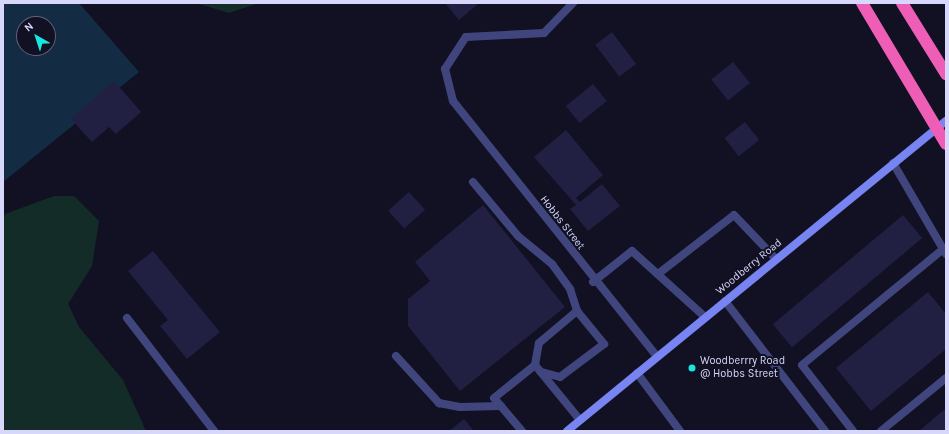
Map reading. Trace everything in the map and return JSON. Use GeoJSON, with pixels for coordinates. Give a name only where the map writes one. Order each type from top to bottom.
{"type":"FeatureCollection","features":[{"type":"Feature","properties":{"kind":"highway"},"geometry":{"type":"LineString","coordinates":[[862,3],[946,144]]}},
{"type":"Feature","properties":{"kind":"highway"},"geometry":{"type":"LineString","coordinates":[[902,3],[946,74]]}},
{"type":"Feature","properties":{"kind":"street","name":"Hobbs Street"},"geometry":{"type":"LineString","coordinates":[[574,3],[544,33],[466,37],[445,69],[453,101],[593,282],[657,357]]}},
{"type":"Feature","properties":{"kind":"street","name":"Woodberry Road"},"geometry":{"type":"LineString","coordinates":[[567,431],[946,121]]}},
{"type":"Feature","properties":{"kind":"street"},"geometry":{"type":"LineString","coordinates":[[853,431],[802,365],[945,252],[893,164]]}},
{"type":"Feature","properties":{"kind":"street"},"geometry":{"type":"LineString","coordinates":[[473,182],[518,236],[552,264],[570,289],[577,311],[604,344],[560,377],[541,372]]}},
{"type":"Feature","properties":{"kind":"street"},"geometry":{"type":"LineString","coordinates":[[658,274],[734,215],[776,259]]}},
{"type":"Feature","properties":{"kind":"street"},"geometry":{"type":"LineString","coordinates":[[593,282],[632,251],[705,317]]}},
{"type":"Feature","properties":{"kind":"street"},"geometry":{"type":"LineString","coordinates":[[726,301],[825,431]]}},
{"type":"Feature","properties":{"kind":"street"},"geometry":{"type":"LineString","coordinates":[[522,431],[494,398],[535,365],[539,343],[577,311]]}},
{"type":"Feature","properties":{"kind":"street"},"geometry":{"type":"LineString","coordinates":[[127,318],[214,431]]}},
{"type":"Feature","properties":{"kind":"street"},"geometry":{"type":"LineString","coordinates":[[396,356],[439,403],[460,407],[501,406]]}},
{"type":"Feature","properties":{"kind":"street"},"geometry":{"type":"LineString","coordinates":[[535,365],[580,420]]}},
{"type":"Feature","properties":{"kind":"street"},"geometry":{"type":"LineString","coordinates":[[637,373],[680,431]]}},
{"type":"Feature","properties":{"kind":"street"},"geometry":{"type":"LineString","coordinates":[[881,431],[946,378]]}},
{"type":"Feature","properties":{"kind":"green space"},"geometry":{"type":"Polygon","coordinates":[[[196,3],[259,3],[229,13],[196,3]]]}},
{"type":"Feature","properties":{"kind":"green space"},"geometry":{"type":"Polygon","coordinates":[[[54,196],[74,196],[99,221],[92,266],[68,304],[79,327],[123,380],[146,431],[3,431],[3,219],[5,214],[54,196]]]}},
{"type":"Feature","properties":{"kind":"water"},"geometry":{"type":"Polygon","coordinates":[[[3,3],[79,3],[139,72],[3,182],[3,3]]]}},
{"type":"Feature","properties":{"kind":"building"},"geometry":{"type":"Polygon","coordinates":[[[445,3],[479,3],[459,20],[445,3]]]}},
{"type":"Feature","properties":{"kind":"building"},"geometry":{"type":"Polygon","coordinates":[[[612,32],[636,64],[619,77],[595,45],[612,32]]]}},
{"type":"Feature","properties":{"kind":"building"},"geometry":{"type":"Polygon","coordinates":[[[733,62],[750,83],[728,101],[711,80],[733,62]]]}},
{"type":"Feature","properties":{"kind":"building"},"geometry":{"type":"Polygon","coordinates":[[[114,81],[141,112],[116,134],[109,127],[92,142],[71,119],[114,81]]]}},
{"type":"Feature","properties":{"kind":"building"},"geometry":{"type":"Polygon","coordinates":[[[593,84],[607,101],[580,123],[566,106],[593,84]]]}},
{"type":"Feature","properties":{"kind":"building"},"geometry":{"type":"Polygon","coordinates":[[[745,122],[759,140],[739,156],[725,138],[745,122]]]}},
{"type":"Feature","properties":{"kind":"building"},"geometry":{"type":"Polygon","coordinates":[[[566,130],[603,175],[576,198],[580,202],[602,184],[620,206],[588,231],[570,209],[576,205],[534,157],[566,130]]]}},
{"type":"Feature","properties":{"kind":"building"},"geometry":{"type":"Polygon","coordinates":[[[409,192],[425,210],[404,229],[388,211],[409,192]]]}},
{"type":"Feature","properties":{"kind":"building"},"geometry":{"type":"Polygon","coordinates":[[[483,205],[565,307],[460,391],[408,326],[408,299],[430,281],[415,262],[483,205]]]}},
{"type":"Feature","properties":{"kind":"building"},"geometry":{"type":"Polygon","coordinates":[[[903,215],[922,238],[792,347],[773,324],[903,215]]]}},
{"type":"Feature","properties":{"kind":"building"},"geometry":{"type":"Polygon","coordinates":[[[153,251],[220,332],[187,359],[160,326],[168,320],[128,271],[153,251]]]}},
{"type":"Feature","properties":{"kind":"building"},"geometry":{"type":"Polygon","coordinates":[[[928,292],[946,314],[946,349],[871,411],[836,368],[928,292]]]}},
{"type":"Feature","properties":{"kind":"building"},"geometry":{"type":"Polygon","coordinates":[[[946,408],[946,431],[919,431],[946,408]]]}},
{"type":"Feature","properties":{"kind":"building"},"geometry":{"type":"Polygon","coordinates":[[[464,419],[474,431],[449,431],[464,419]]]}},
{"type":"Feature","properties":{"kind":"place","name":"Woodberrry Road @ Hobbs Street"},"geometry":{"type":"Point","coordinates":[692,368]}}]}
